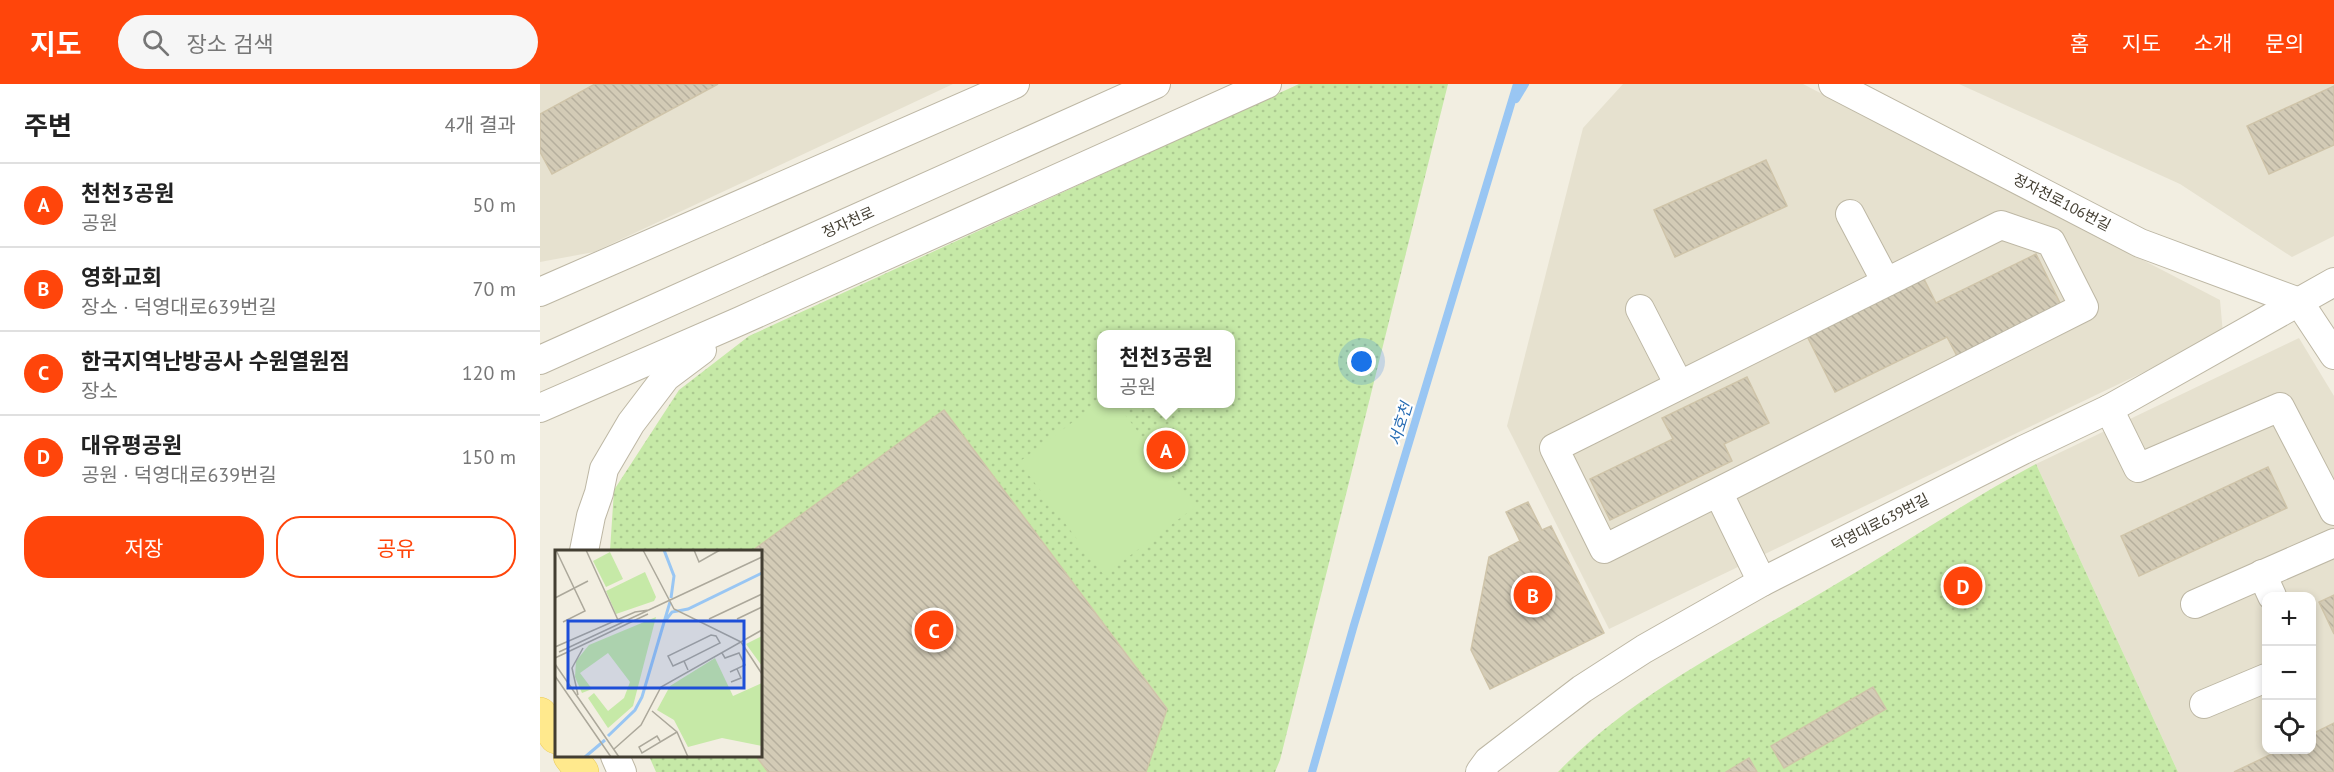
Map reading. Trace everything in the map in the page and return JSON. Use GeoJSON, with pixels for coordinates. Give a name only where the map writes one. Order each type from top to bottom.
{"type":"FeatureCollection","features":[{"type":"Feature","properties":{"kind":"main road"},"geometry":{"type":"LineString","coordinates":[[540,714],[555,736]]}},
{"type":"Feature","properties":{"kind":"main road"},"geometry":{"type":"LineString","coordinates":[[571,757],[582,772]]}},
{"type":"Feature","properties":{"kind":"street"},"geometry":{"type":"LineString","coordinates":[[540,292],[1015,84]]}},
{"type":"Feature","properties":{"kind":"street","name":"정자천로"},"geometry":{"type":"LineString","coordinates":[[540,360],[1156,84]]}},
{"type":"Feature","properties":{"kind":"street"},"geometry":{"type":"LineString","coordinates":[[540,408],[740,321],[1267,84]]}},
{"type":"Feature","properties":{"kind":"street","name":"정자천로106번길"},"geometry":{"type":"LineString","coordinates":[[1833,84],[2140,243],[2299,302]]}},
{"type":"Feature","properties":{"kind":"street"},"geometry":{"type":"LineString","coordinates":[[1850,214],[1886,282]]}},
{"type":"Feature","properties":{"kind":"street"},"geometry":{"type":"LineString","coordinates":[[2001,225],[2051,242],[2084,307],[1604,549],[1554,448],[1886,282],[2001,225]]}},
{"type":"Feature","properties":{"kind":"street"},"geometry":{"type":"LineString","coordinates":[[540,276],[608,263]]}},
{"type":"Feature","properties":{"kind":"street","name":"덕영대로639번길"},"geometry":{"type":"LineString","coordinates":[[1480,772],[1488,761],[1582,689],[1644,649],[1762,582],[2109,409],[2334,282]]}},
{"type":"Feature","properties":{"kind":"street"},"geometry":{"type":"LineString","coordinates":[[2299,302],[2334,355]]}},
{"type":"Feature","properties":{"kind":"street"},"geometry":{"type":"LineString","coordinates":[[1640,309],[1679,385]]}},
{"type":"Feature","properties":{"kind":"street"},"geometry":{"type":"LineString","coordinates":[[584,550],[604,469],[631,423],[666,377],[740,321]]}},
{"type":"Feature","properties":{"kind":"street"},"geometry":{"type":"LineString","coordinates":[[2109,409],[2138,468],[2280,407],[2334,511]]}},
{"type":"Feature","properties":{"kind":"street"},"geometry":{"type":"LineString","coordinates":[[1718,492],[1762,582]]}},
{"type":"Feature","properties":{"kind":"street"},"geometry":{"type":"LineString","coordinates":[[2195,604],[2267,585],[2334,543]]}},
{"type":"Feature","properties":{"kind":"street"},"geometry":{"type":"LineString","coordinates":[[2204,704],[2262,680]]}},
{"type":"Feature","properties":{"kind":"street"},"geometry":{"type":"LineString","coordinates":[[615,757],[622,772]]}},
{"type":"Feature","properties":{"kind":"shaded area"},"geometry":{"type":"Polygon","coordinates":[[[540,84],[953,84],[594,252],[540,262],[540,84]]]}},
{"type":"Feature","properties":{"kind":"shaded area"},"geometry":{"type":"Polygon","coordinates":[[[1623,84],[1803,84],[2220,300],[2223,334],[1609,629],[1507,426],[1583,128],[1623,84]]]}},
{"type":"Feature","properties":{"kind":"shaded area"},"geometry":{"type":"Polygon","coordinates":[[[1959,84],[2334,84],[2334,236],[2292,257],[2180,184],[1959,84]]]}},
{"type":"Feature","properties":{"kind":"shaded area"},"geometry":{"type":"Polygon","coordinates":[[[2299,338],[2334,396],[2334,772],[2178,772],[2036,464],[2299,338]]]}},
{"type":"Feature","properties":{"kind":"green space"},"geometry":{"type":"Polygon","coordinates":[[[1299,84],[1448,84],[1280,760],[1275,772],[1146,772],[1167,708],[944,410],[753,550],[610,550],[614,490],[679,390],[749,336],[1299,84]]]}},
{"type":"Feature","properties":{"kind":"green space"},"geometry":{"type":"Polygon","coordinates":[[[1097,404],[1097,408],[1120,408],[1195,507],[1104,575],[1019,462],[1097,404]]]}},
{"type":"Feature","properties":{"kind":"green space"},"geometry":{"type":"Polygon","coordinates":[[[2036,464],[2178,772],[1558,772],[1618,719],[1683,674],[2036,464]]]}},
{"type":"Feature","properties":{"kind":"green space"},"geometry":{"type":"Polygon","coordinates":[[[649,757],[757,757],[768,772],[656,772],[649,757]]]}},
{"type":"Feature","properties":{"kind":"building"},"geometry":{"type":"Polygon","coordinates":[[[595,84],[718,84],[552,174],[540,152],[540,114],[595,84]]]}},
{"type":"Feature","properties":{"kind":"building"},"geometry":{"type":"Polygon","coordinates":[[[2334,86],[2334,145],[2269,174],[2247,126],[2334,86]]]}},
{"type":"Feature","properties":{"kind":"building"},"geometry":{"type":"Polygon","coordinates":[[[1766,160],[1787,206],[1675,257],[1654,210],[1766,160]]]}},
{"type":"Feature","properties":{"kind":"building"},"geometry":{"type":"Polygon","coordinates":[[[2036,254],[2061,305],[1957,356],[1947,337],[1835,392],[1807,336],[1924,279],[1936,303],[2036,254]]]}},
{"type":"Feature","properties":{"kind":"building"},"geometry":{"type":"Polygon","coordinates":[[[1747,377],[1769,423],[1724,444],[1732,461],[1610,520],[1590,479],[1673,439],[1662,418],[1747,377]]]}},
{"type":"Feature","properties":{"kind":"building"},"geometry":{"type":"Polygon","coordinates":[[[944,410],[1167,709],[1146,772],[768,772],[757,757],[762,757],[762,550],[753,550],[944,410]]]}},
{"type":"Feature","properties":{"kind":"building"},"geometry":{"type":"Polygon","coordinates":[[[2268,467],[2287,508],[2139,576],[2121,536],[2268,467]]]}},
{"type":"Feature","properties":{"kind":"building"},"geometry":{"type":"Polygon","coordinates":[[[1528,502],[1542,530],[1551,526],[1604,633],[1490,689],[1471,650],[1489,557],[1520,541],[1506,512],[1528,502]]]}},
{"type":"Feature","properties":{"kind":"building"},"geometry":{"type":"Polygon","coordinates":[[[2334,595],[2334,634],[2319,602],[2334,595]]]}},
{"type":"Feature","properties":{"kind":"building"},"geometry":{"type":"Polygon","coordinates":[[[1873,687],[1886,709],[1784,768],[1771,746],[1873,687]]]}},
{"type":"Feature","properties":{"kind":"building"},"geometry":{"type":"Polygon","coordinates":[[[2334,723],[2334,772],[2234,772],[2272,754],[2316,754],[2316,732],[2334,723]]]}},
{"type":"Feature","properties":{"kind":"building"},"geometry":{"type":"Polygon","coordinates":[[[1749,758],[1757,772],[1726,772],[1749,758]]]}},
{"type":"Feature","properties":{"kind":"waterway","name":"서호천"},"geometry":{"type":"LineString","coordinates":[[1312,772],[1517,84]]}},
{"type":"Feature","properties":{"kind":"waterway"},"geometry":{"type":"LineString","coordinates":[[1516,99],[1525,84]]}},
{"type":"Feature","properties":{"kind":"place","name":"천천3공원"},"geometry":{"type":"Point","coordinates":[1166,450]}},
{"type":"Feature","properties":{"kind":"place","name":"대유평공원"},"geometry":{"type":"Point","coordinates":[1963,586]}},
{"type":"Feature","properties":{"kind":"place","name":"영화교회"},"geometry":{"type":"Point","coordinates":[1533,595]}},
{"type":"Feature","properties":{"kind":"place","name":"한국지역난방공사 수원열원점"},"geometry":{"type":"Point","coordinates":[934,630]}}]}
